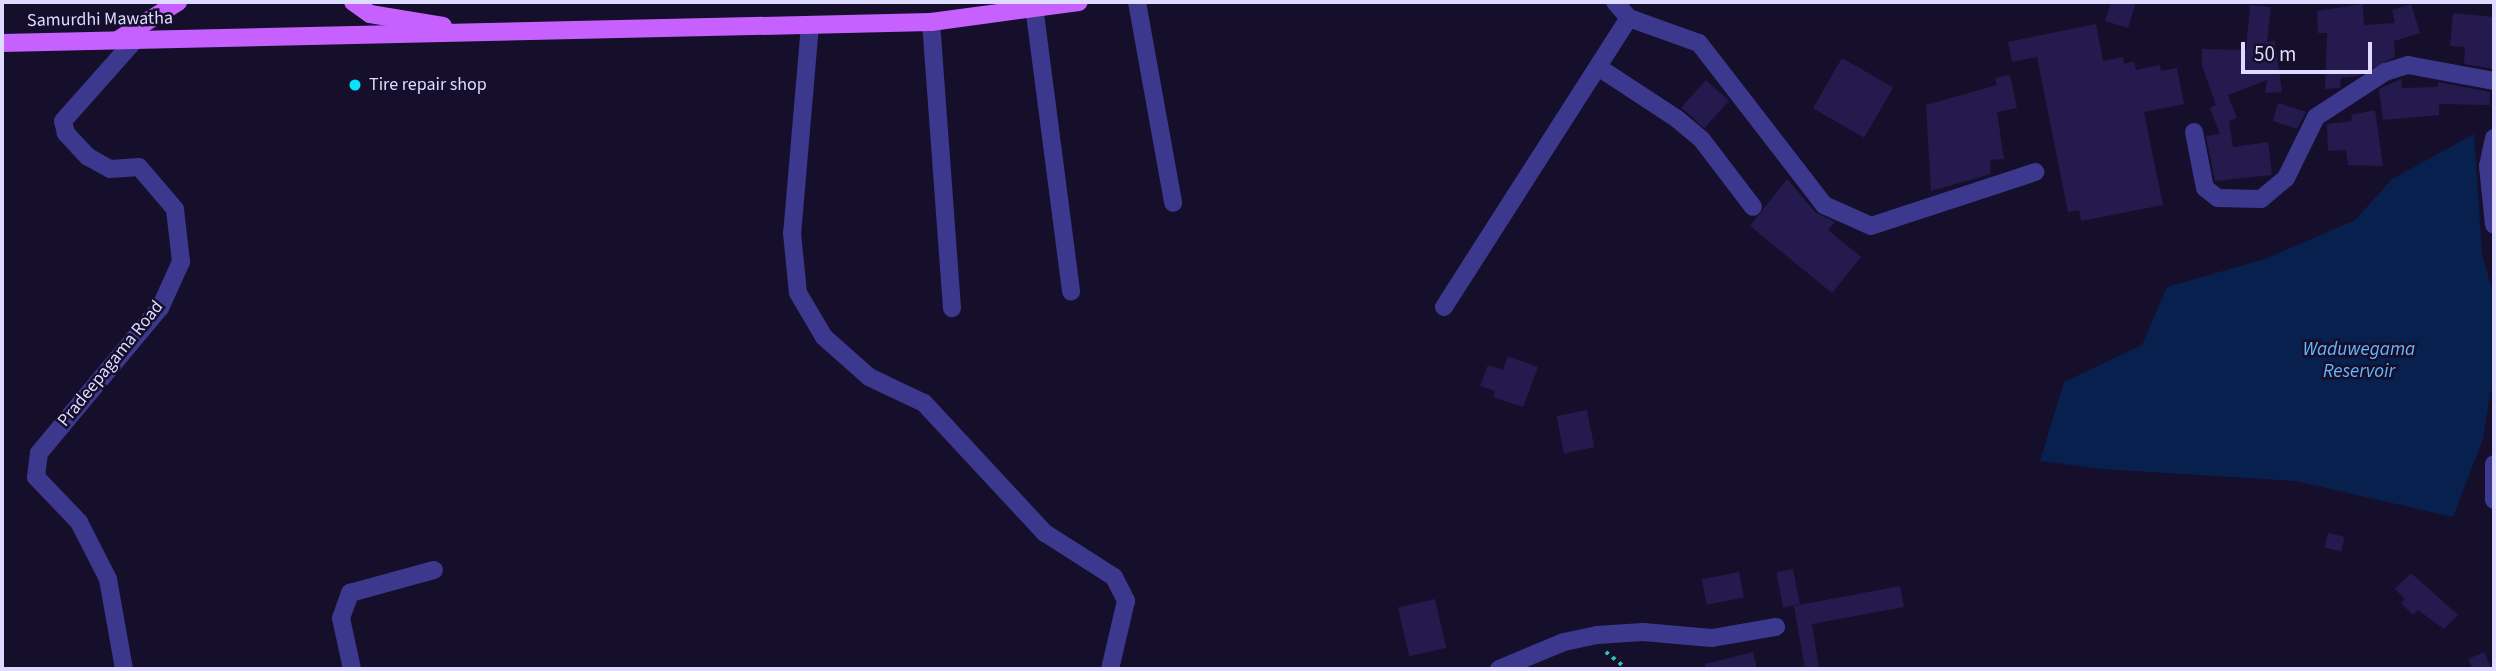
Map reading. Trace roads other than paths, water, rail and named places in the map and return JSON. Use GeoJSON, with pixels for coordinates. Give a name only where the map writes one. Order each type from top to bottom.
{"type":"FeatureCollection","features":[{"type":"Feature","properties":{"kind":"main road"},"geometry":{"type":"LineString","coordinates":[[127,40],[178,2]]}},
{"type":"Feature","properties":{"kind":"main road"},"geometry":{"type":"LineString","coordinates":[[353,2],[370,15],[487,33]]}},
{"type":"Feature","properties":{"kind":"main road","name":"Samurdhi Mawatha"},"geometry":{"type":"LineString","coordinates":[[2,43],[931,22],[1079,2]]}},
{"type":"Feature","properties":{"kind":"street"},"geometry":{"type":"LineString","coordinates":[[1137,2],[1173,203]]}},
{"type":"Feature","properties":{"kind":"street"},"geometry":{"type":"LineString","coordinates":[[1615,2],[1629,18],[1699,43],[1824,205],[1871,226],[2035,172]]}},
{"type":"Feature","properties":{"kind":"street"},"geometry":{"type":"LineString","coordinates":[[1034,6],[1071,292]]}},
{"type":"Feature","properties":{"kind":"street"},"geometry":{"type":"LineString","coordinates":[[1444,307],[1629,18]]}},
{"type":"Feature","properties":{"kind":"street"},"geometry":{"type":"LineString","coordinates":[[931,22],[951,308]]}},
{"type":"Feature","properties":{"kind":"street"},"geometry":{"type":"LineString","coordinates":[[810,25],[792,233],[797,293],[824,337],[869,377],[924,403],[1045,533],[1114,578],[1126,601],[1110,669]]}},
{"type":"Feature","properties":{"kind":"street","name":"Pradeepagama Road"},"geometry":{"type":"LineString","coordinates":[[124,669],[108,579],[79,522],[36,477],[39,453],[160,308],[181,262],[176,209],[139,167],[110,169],[88,157],[66,133],[63,121],[127,40]]}},
{"type":"Feature","properties":{"kind":"street"},"geometry":{"type":"LineString","coordinates":[[2194,132],[2205,188],[2218,198],[2261,199],[2286,178],[2316,117],[2385,72],[2408,65],[2494,81]]}},
{"type":"Feature","properties":{"kind":"street"},"geometry":{"type":"LineString","coordinates":[[1598,67],[1676,118],[1702,140],[1753,207]]}},
{"type":"Feature","properties":{"kind":"street"},"geometry":{"type":"LineString","coordinates":[[2494,138],[2488,166],[2494,225]]}},
{"type":"Feature","properties":{"kind":"street"},"geometry":{"type":"LineString","coordinates":[[2494,464],[2494,500]]}},
{"type":"Feature","properties":{"kind":"street"},"geometry":{"type":"LineString","coordinates":[[352,669],[341,618],[350,593],[434,570]]}},
{"type":"Feature","properties":{"kind":"street"},"geometry":{"type":"LineString","coordinates":[[1499,669],[1564,642],[1597,635],[1643,632],[1712,638],[1776,627]]}},
{"type":"Feature","properties":{"kind":"water","name":"Waduwegama Reservoir"},"geometry":{"type":"Polygon","coordinates":[[[2474,134],[2482,254],[2494,297],[2494,370],[2483,439],[2453,517],[2296,481],[2102,469],[2040,461],[2064,382],[2142,345],[2167,287],[2265,259],[2355,220],[2392,179],[2474,134]]]}},
{"type":"Feature","properties":{"kind":"place","name":"Tire repair shop"},"geometry":{"type":"Point","coordinates":[355,85]}}]}
